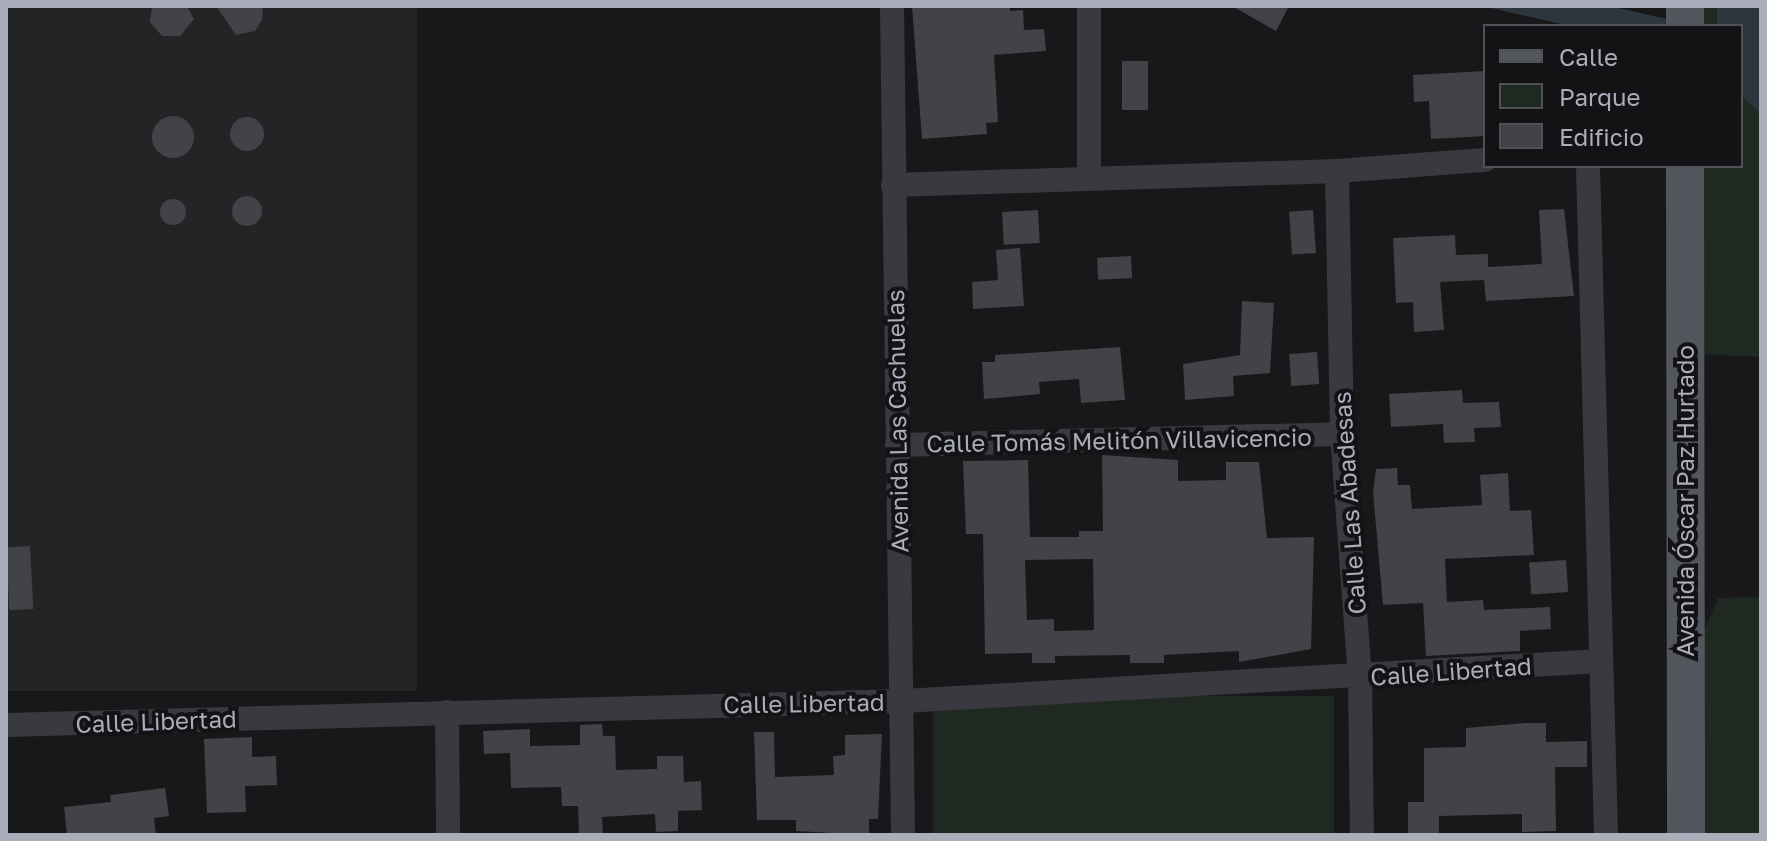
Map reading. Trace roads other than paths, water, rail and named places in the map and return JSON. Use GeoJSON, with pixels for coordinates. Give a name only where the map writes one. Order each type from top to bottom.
{"type":"FeatureCollection","features":[{"type":"Feature","properties":{"kind":"main road","name":"Avenida Óscar Paz Hurtado"},"geometry":{"type":"LineString","coordinates":[[1685,168],[1686,835]]}},
{"type":"Feature","properties":{"kind":"street","name":"Avenida Las Cachuelas"},"geometry":{"type":"LineString","coordinates":[[892,6],[903,835]]}},
{"type":"Feature","properties":{"kind":"street"},"geometry":{"type":"LineString","coordinates":[[1089,6],[1089,178]]}},
{"type":"Feature","properties":{"kind":"street"},"geometry":{"type":"LineString","coordinates":[[893,185],[1337,171],[1483,160]]}},
{"type":"Feature","properties":{"kind":"street"},"geometry":{"type":"LineString","coordinates":[[1588,168],[1606,835]]}},
{"type":"Feature","properties":{"kind":"street","name":"Calle Las Abadesas"},"geometry":{"type":"LineString","coordinates":[[1337,171],[1342,434],[1360,677],[1362,835]]}},
{"type":"Feature","properties":{"kind":"street","name":"Calle Tomás Melitón Villavicencio"},"geometry":{"type":"LineString","coordinates":[[897,445],[1342,434]]}},
{"type":"Feature","properties":{"kind":"street","name":"Calle Libertad"},"geometry":{"type":"LineString","coordinates":[[6,725],[903,701],[1601,661]]}},
{"type":"Feature","properties":{"kind":"street"},"geometry":{"type":"LineString","coordinates":[[447,712],[448,835]]}}]}
